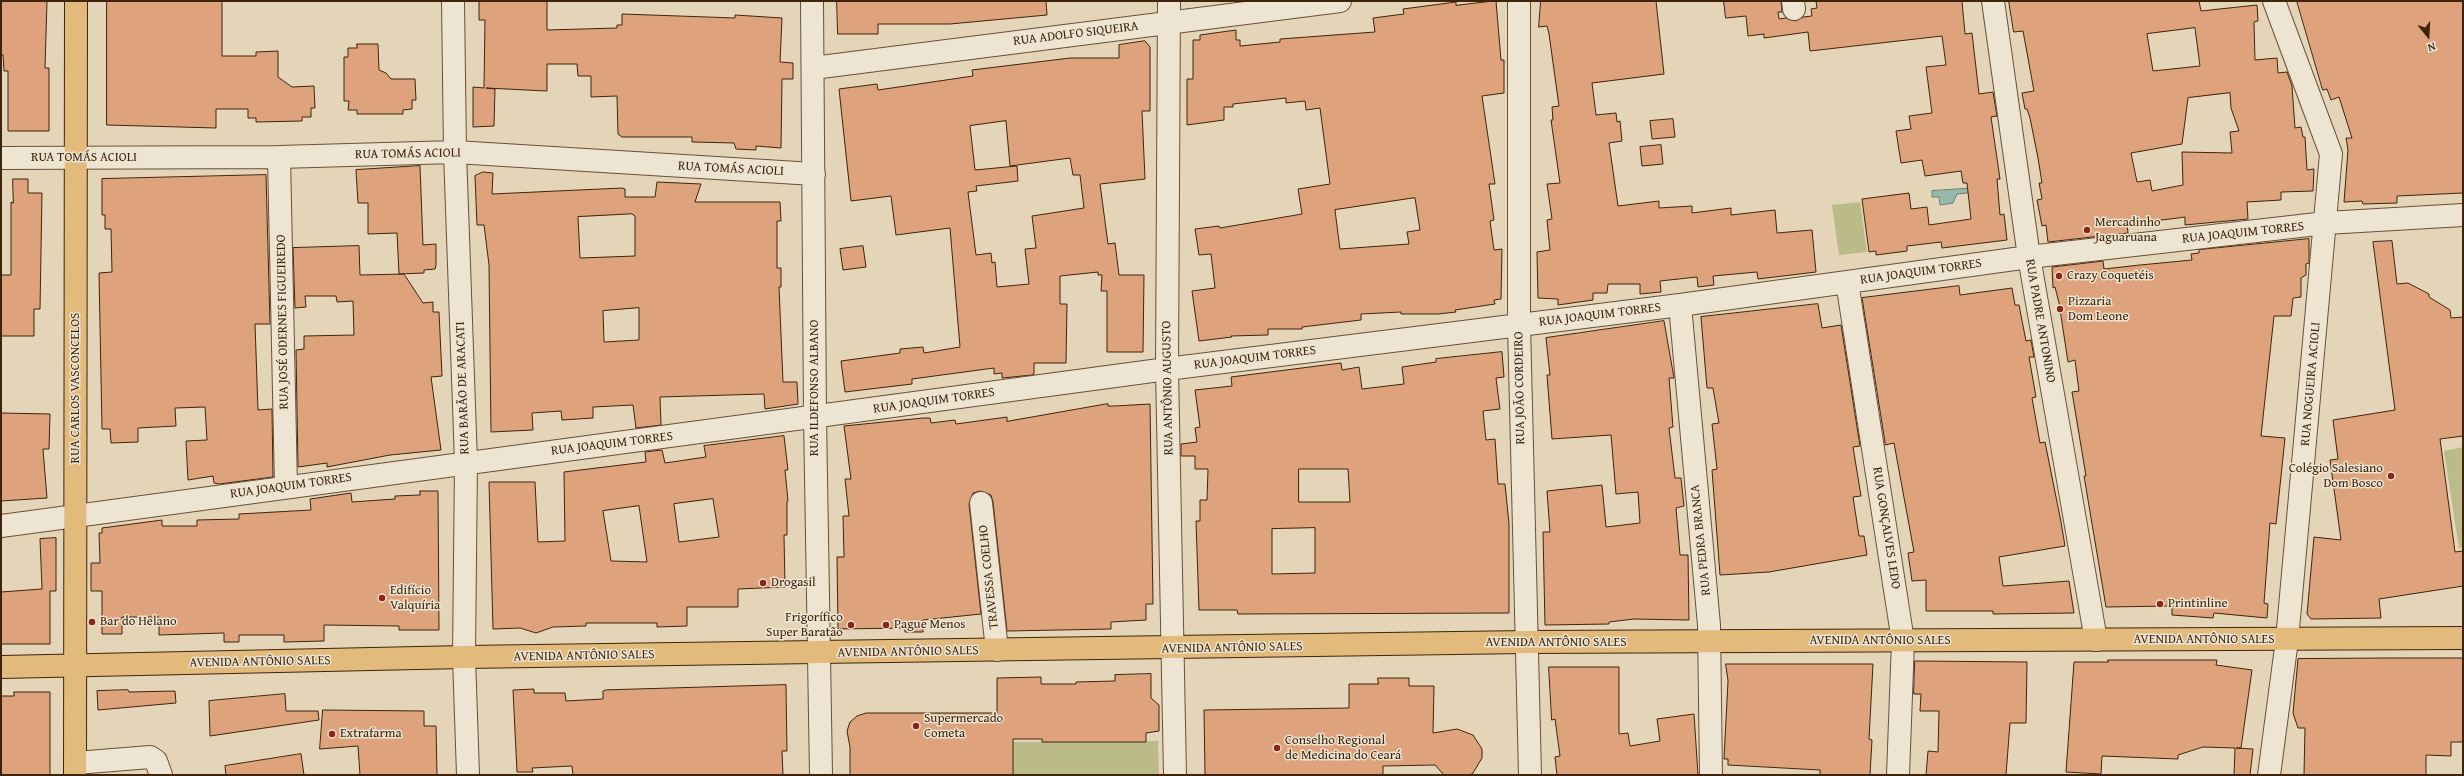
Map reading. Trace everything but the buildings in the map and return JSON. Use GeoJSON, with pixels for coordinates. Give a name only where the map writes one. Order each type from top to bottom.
{"type":"FeatureCollection","features":[{"type":"Feature","properties":{"kind":"main road","name":"RUA CARLOS VASCONCELOS"},"geometry":{"type":"LineString","coordinates":[[76,1],[76,769]]}},
{"type":"Feature","properties":{"kind":"main road","name":"AVENIDA ANTÔNIO SALES"},"geometry":{"type":"LineString","coordinates":[[1,667],[464,657],[1174,649],[1526,642],[1710,643],[2463,638]]}},
{"type":"Feature","properties":{"kind":"street","name":"RUA BARÃO DE ARACATI"},"geometry":{"type":"LineString","coordinates":[[453,1],[455,152],[466,462],[464,657],[468,775]]}},
{"type":"Feature","properties":{"kind":"street","name":"RUA ILDEFONSO ALBANO"},"geometry":{"type":"LineString","coordinates":[[812,1],[815,417],[821,775]]}},
{"type":"Feature","properties":{"kind":"street","name":"RUA ANTÔNIO AUGUSTO"},"geometry":{"type":"LineString","coordinates":[[1169,1],[1167,369],[1174,649],[1175,775]]}},
{"type":"Feature","properties":{"kind":"street","name":"RUA ADOLFO SIQUEIRA"},"geometry":{"type":"LineString","coordinates":[[813,68],[1169,22],[1293,4],[1340,1]]}},
{"type":"Feature","properties":{"kind":"street","name":"RUA JOÃO CORDEIRO"},"geometry":{"type":"LineString","coordinates":[[1520,1],[1519,324],[1530,775]]}},
{"type":"Feature","properties":{"kind":"street","name":"RUA PADRE ANTONINO"},"geometry":{"type":"LineString","coordinates":[[1993,1],[2029,257],[2096,640]]}},
{"type":"Feature","properties":{"kind":"street","name":"RUA NOGUEIRA ACIOLI"},"geometry":{"type":"LineString","coordinates":[[2269,775],[2287,640],[2326,223],[2331,154],[2274,1]]}},
{"type":"Feature","properties":{"kind":"street","name":"RUA TOMÁS ACIOLI"},"geometry":{"type":"LineString","coordinates":[[1,158],[279,158],[455,152],[814,174]]}},
{"type":"Feature","properties":{"kind":"street","name":"RUA JOSÉ ODERNES FIGUEIREDO"},"geometry":{"type":"LineString","coordinates":[[279,158],[286,487]]}},
{"type":"Feature","properties":{"kind":"street","name":"RUA JOAQUIM TORRES"},"geometry":{"type":"LineString","coordinates":[[1,526],[466,462],[815,417],[1167,369],[1680,305],[2029,257],[2326,223],[2463,215]]}},
{"type":"Feature","properties":{"kind":"street","name":"RUA GONÇALVES LEDO"},"geometry":{"type":"LineString","coordinates":[[1847,282],[1903,641],[1898,775]]}},
{"type":"Feature","properties":{"kind":"street","name":"RUA PEDRA BRANCA"},"geometry":{"type":"LineString","coordinates":[[1680,305],[1710,643],[1712,775]]}},
{"type":"Feature","properties":{"kind":"street","name":"TRAVESSA COELHO"},"geometry":{"type":"LineString","coordinates":[[981,504],[997,650]]}},
{"type":"Feature","properties":{"kind":"street"},"geometry":{"type":"LineString","coordinates":[[76,769],[150,757],[156,761],[160,775]]}},
{"type":"Feature","properties":{"kind":"green space"},"geometry":{"type":"Polygon","coordinates":[[[1860,202],[1867,252],[1839,255],[1832,205],[1860,202]]]}},
{"type":"Feature","properties":{"kind":"green space"},"geometry":{"type":"Polygon","coordinates":[[[2463,447],[2463,547],[2459,548],[2444,451],[2463,447]]]}},
{"type":"Feature","properties":{"kind":"green space"},"geometry":{"type":"Polygon","coordinates":[[[1158,741],[1159,775],[1013,775],[1013,742],[1158,741]]]}},
{"type":"Feature","properties":{"kind":"water"},"geometry":{"type":"Polygon","coordinates":[[[1977,188],[1978,192],[1957,194],[1953,203],[1940,205],[1939,197],[1932,197],[1932,191],[1977,188]]]}},
{"type":"Feature","properties":{"kind":"place","name":"Mercadinho Jaguaruana"},"geometry":{"type":"Point","coordinates":[2087,230]}},
{"type":"Feature","properties":{"kind":"place","name":"Crazy Coquetéis"},"geometry":{"type":"Point","coordinates":[2059,276]}},
{"type":"Feature","properties":{"kind":"place","name":"Pizzaria Dom Leone"},"geometry":{"type":"Point","coordinates":[2060,309]}},
{"type":"Feature","properties":{"kind":"place","name":"Colégio Salesiano Dom Bosco"},"geometry":{"type":"Point","coordinates":[2391,476]}},
{"type":"Feature","properties":{"kind":"place","name":"Drogasil"},"geometry":{"type":"Point","coordinates":[763,583]}},
{"type":"Feature","properties":{"kind":"place","name":"Edifício Valquíria"},"geometry":{"type":"Point","coordinates":[382,598]}},
{"type":"Feature","properties":{"kind":"place","name":"Printinline"},"geometry":{"type":"Point","coordinates":[2160,604]}},
{"type":"Feature","properties":{"kind":"place","name":"Bar do Helano"},"geometry":{"type":"Point","coordinates":[92,622]}},
{"type":"Feature","properties":{"kind":"place","name":"Frigorífico Super Baratão"},"geometry":{"type":"Point","coordinates":[851,625]}},
{"type":"Feature","properties":{"kind":"place","name":"Pague Menos"},"geometry":{"type":"Point","coordinates":[886,625]}},
{"type":"Feature","properties":{"kind":"place","name":"Supermercado Cometa"},"geometry":{"type":"Point","coordinates":[916,726]}},
{"type":"Feature","properties":{"kind":"place","name":"Extrafarma"},"geometry":{"type":"Point","coordinates":[332,734]}},
{"type":"Feature","properties":{"kind":"place","name":"Conselho Regional de Medicina do Ceará"},"geometry":{"type":"Point","coordinates":[1277,748]}}]}
